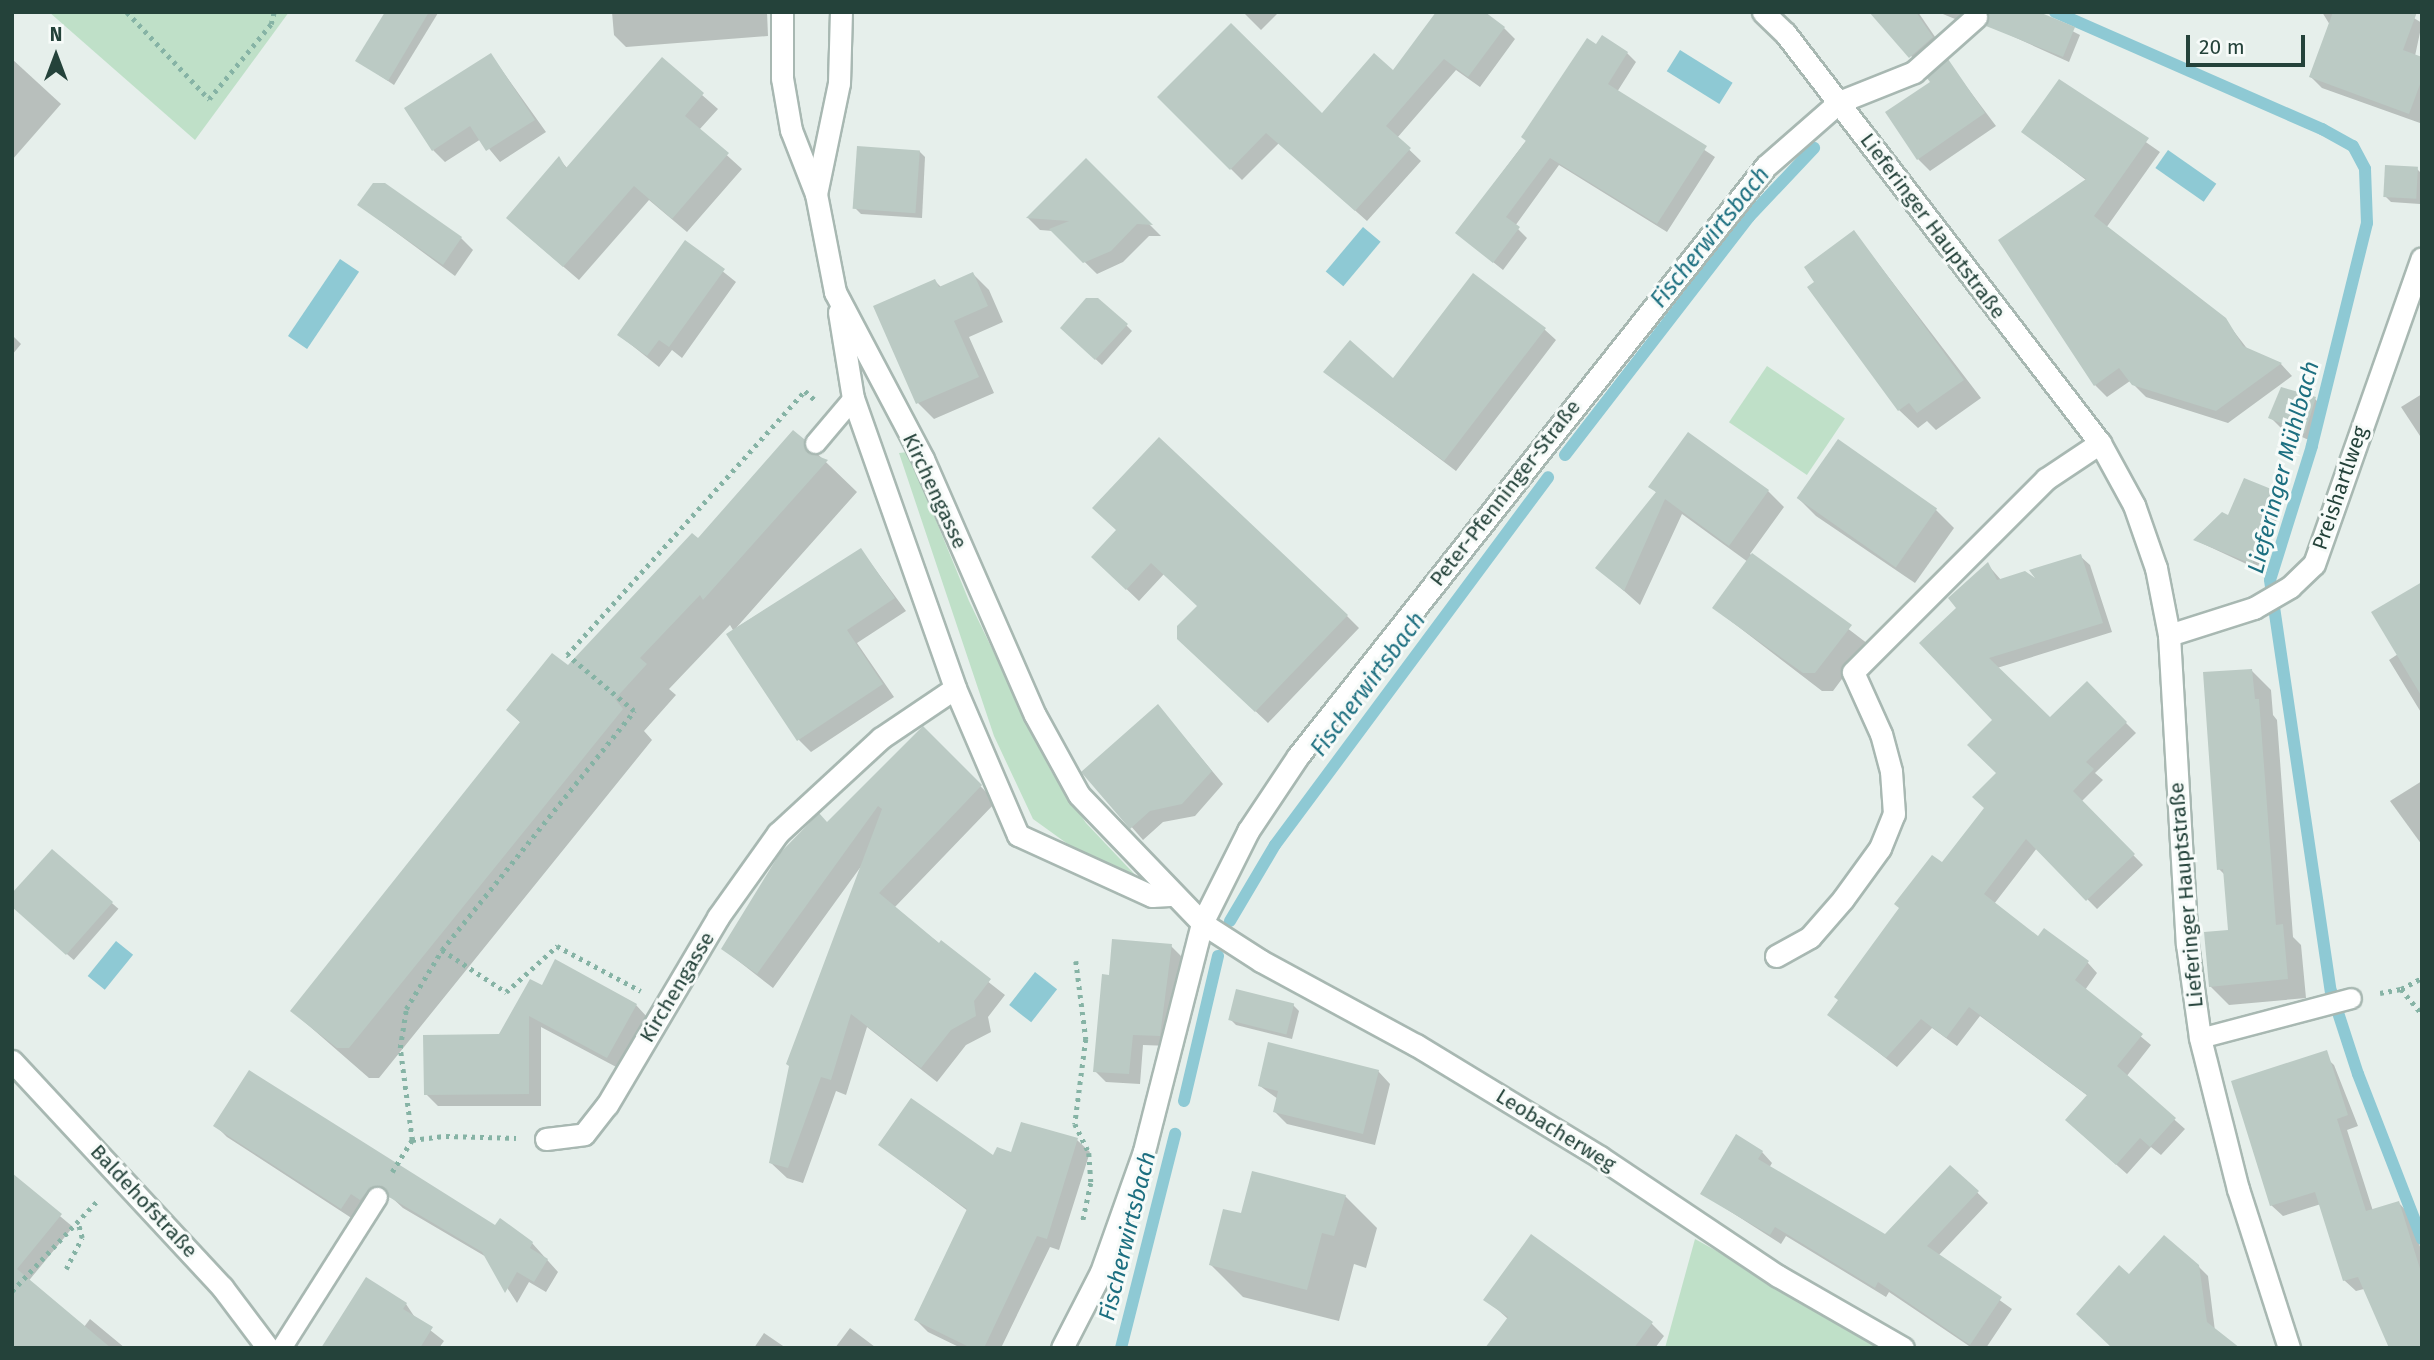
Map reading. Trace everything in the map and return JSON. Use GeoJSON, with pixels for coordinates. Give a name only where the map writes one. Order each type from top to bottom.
{"type":"FeatureCollection","features":[{"type":"Feature","properties":{"kind":"street","name":"Kirchengasse"},"geometry":{"type":"LineString","coordinates":[[782,12],[782,78],[791,130],[816,194],[853,398],[955,688],[1018,835],[1152,896],[1174,895]]}},
{"type":"Feature","properties":{"kind":"street","name":"Kirchengasse"},"geometry":{"type":"LineString","coordinates":[[816,194],[839,83],[841,12]]}},
{"type":"Feature","properties":{"kind":"street","name":"Lieferinger Hauptstraße"},"geometry":{"type":"LineString","coordinates":[[1763,12],[1785,33],[1934,232],[2100,443],[2134,505],[2156,568],[2169,635],[2187,944],[2200,1038],[2238,1189],[2289,1348]]}},
{"type":"Feature","properties":{"kind":"street","name":"Peter-Pfenninger-Straße"},"geometry":{"type":"LineString","coordinates":[[1062,1348],[1101,1272],[1144,1152],[1202,923],[1248,831],[1298,755],[1766,166],[1839,103],[1914,72],[1976,18]]}},
{"type":"Feature","properties":{"kind":"street","name":"Preishartlweg"},"geometry":{"type":"LineString","coordinates":[[2169,635],[2254,608],[2290,587],[2314,564],[2422,258]]}},
{"type":"Feature","properties":{"kind":"street","name":"Kirchengasse"},"geometry":{"type":"LineString","coordinates":[[835,292],[923,459],[1035,715],[1079,795],[1202,923]]}},
{"type":"Feature","properties":{"kind":"street"},"geometry":{"type":"LineString","coordinates":[[1776,956],[1810,937],[1843,899],[1880,848],[1894,814],[1891,771],[1881,734],[1853,673],[2046,478],[2100,443]]}},
{"type":"Feature","properties":{"kind":"street","name":"Kirchengasse"},"geometry":{"type":"LineString","coordinates":[[546,1139],[584,1133],[607,1105],[718,917],[778,833],[881,738],[955,688]]}},
{"type":"Feature","properties":{"kind":"street","name":"Leobacherweg"},"geometry":{"type":"LineString","coordinates":[[1202,923],[1261,961],[1416,1045],[1600,1157],[1778,1276],[1903,1348]]}},
{"type":"Feature","properties":{"kind":"street","name":"Baldehofstraße"},"geometry":{"type":"LineString","coordinates":[[12,1061],[122,1176],[222,1287],[268,1348]]}},
{"type":"Feature","properties":{"kind":"lane"},"geometry":{"type":"LineString","coordinates":[[815,443],[853,398]]}},
{"type":"Feature","properties":{"kind":"lane"},"geometry":{"type":"LineString","coordinates":[[2200,1038],[2351,998]]}},
{"type":"Feature","properties":{"kind":"lane"},"geometry":{"type":"LineString","coordinates":[[281,1348],[377,1197]]}},
{"type":"Feature","properties":{"kind":"path"},"geometry":{"type":"LineString","coordinates":[[127,12],[209,99],[271,24],[274,12]]}},
{"type":"Feature","properties":{"kind":"path"},"geometry":{"type":"LineString","coordinates":[[377,1197],[412,1140],[400,1048],[406,1009],[442,950],[634,711],[567,655],[806,391]]}},
{"type":"Feature","properties":{"kind":"path"},"geometry":{"type":"LineString","coordinates":[[442,950],[506,992],[557,946],[667,1004]]}},
{"type":"Feature","properties":{"kind":"path"},"geometry":{"type":"LineString","coordinates":[[1076,961],[1086,1039],[1075,1124],[1089,1153],[1091,1183],[1081,1234]]}},
{"type":"Feature","properties":{"kind":"path"},"geometry":{"type":"LineString","coordinates":[[2422,978],[2402,989],[2422,1014]]}},
{"type":"Feature","properties":{"kind":"path"},"geometry":{"type":"LineString","coordinates":[[412,1140],[446,1136],[546,1139]]}},
{"type":"Feature","properties":{"kind":"path"},"geometry":{"type":"LineString","coordinates":[[12,1291],[122,1176]]}},
{"type":"Feature","properties":{"kind":"path"},"geometry":{"type":"LineString","coordinates":[[66,1269],[82,1238],[78,1222]]}},
{"type":"Feature","properties":{"kind":"green space"},"geometry":{"type":"Polygon","coordinates":[[[49,12],[289,12],[195,140],[49,12]]]}},
{"type":"Feature","properties":{"kind":"green space"},"geometry":{"type":"Polygon","coordinates":[[[1767,366],[1845,419],[1807,475],[1729,422],[1767,366]]]}},
{"type":"Feature","properties":{"kind":"green space"},"geometry":{"type":"Polygon","coordinates":[[[908,452],[969,601],[1051,771],[1086,823],[1139,879],[1083,855],[1033,819],[994,736],[899,453],[908,452]]]}},
{"type":"Feature","properties":{"kind":"green space"},"geometry":{"type":"Polygon","coordinates":[[[1695,1239],[1893,1348],[1665,1348],[1695,1239]]]}},
{"type":"Feature","properties":{"kind":"water"},"geometry":{"type":"Polygon","coordinates":[[[1680,50],[1733,83],[1719,104],[1667,71],[1680,50]]]}},
{"type":"Feature","properties":{"kind":"water"},"geometry":{"type":"Polygon","coordinates":[[[2168,150],[2216,184],[2204,202],[2155,168],[2168,150]]]}},
{"type":"Feature","properties":{"kind":"water"},"geometry":{"type":"Polygon","coordinates":[[[1363,227],[1381,242],[1343,286],[1326,271],[1363,227]]]}},
{"type":"Feature","properties":{"kind":"water"},"geometry":{"type":"Polygon","coordinates":[[[340,259],[359,272],[307,349],[288,336],[340,259]]]}},
{"type":"Feature","properties":{"kind":"water"},"geometry":{"type":"Polygon","coordinates":[[[116,941],[133,955],[105,990],[88,976],[116,941]]]}},
{"type":"Feature","properties":{"kind":"water"},"geometry":{"type":"Polygon","coordinates":[[[1035,972],[1057,989],[1031,1022],[1009,1005],[1035,972]]]}},
{"type":"Feature","properties":{"kind":"building"},"geometry":{"type":"Polygon","coordinates":[[[385,12],[429,12],[388,81],[355,61],[385,12]]]}},
{"type":"Feature","properties":{"kind":"building"},"geometry":{"type":"Polygon","coordinates":[[[1436,12],[1485,12],[1505,27],[1468,77],[1444,59],[1386,126],[1411,148],[1355,211],[1266,133],[1230,170],[1157,97],[1231,23],[1322,113],[1374,53],[1393,70],[1436,12]]]}},
{"type":"Feature","properties":{"kind":"building"},"geometry":{"type":"Polygon","coordinates":[[[1869,12],[1916,12],[1933,37],[1909,58],[1869,12]]]}},
{"type":"Feature","properties":{"kind":"building"},"geometry":{"type":"Polygon","coordinates":[[[1988,12],[2039,12],[2075,27],[2063,57],[1986,26],[1988,12]]]}},
{"type":"Feature","properties":{"kind":"building"},"geometry":{"type":"Polygon","coordinates":[[[2333,12],[2417,12],[2403,50],[2422,57],[2422,79],[2409,114],[2309,77],[2333,12]]]}},
{"type":"Feature","properties":{"kind":"building"},"geometry":{"type":"Polygon","coordinates":[[[1602,35],[1628,52],[1608,84],[1707,146],[1657,224],[1550,158],[1506,217],[1520,227],[1493,263],[1455,233],[1526,141],[1521,137],[1587,38],[1596,44],[1602,35]]]}},
{"type":"Feature","properties":{"kind":"building"},"geometry":{"type":"Polygon","coordinates":[[[491,53],[535,120],[486,151],[470,126],[432,151],[404,108],[491,53]]]}},
{"type":"Feature","properties":{"kind":"building"},"geometry":{"type":"Polygon","coordinates":[[[662,57],[704,93],[685,116],[729,153],[672,219],[634,186],[563,267],[506,218],[559,156],[566,168],[662,57]]]}},
{"type":"Feature","properties":{"kind":"building"},"geometry":{"type":"Polygon","coordinates":[[[1948,59],[1985,113],[1917,160],[1885,112],[1930,82],[1927,78],[1948,59]]]}},
{"type":"Feature","properties":{"kind":"building"},"geometry":{"type":"Polygon","coordinates":[[[2059,79],[2149,138],[2094,216],[2226,318],[2243,346],[2282,363],[2216,411],[2132,385],[2119,368],[2094,386],[1998,240],[2086,179],[2021,132],[2059,79]]]}},
{"type":"Feature","properties":{"kind":"building"},"geometry":{"type":"Polygon","coordinates":[[[857,146],[920,150],[915,213],[853,209],[857,146]]]}},
{"type":"Feature","properties":{"kind":"building"},"geometry":{"type":"Polygon","coordinates":[[[1086,158],[1153,225],[1137,224],[1111,251],[1083,263],[1049,229],[1069,221],[1026,218],[1086,158]]]}},
{"type":"Feature","properties":{"kind":"building"},"geometry":{"type":"Polygon","coordinates":[[[2385,165],[2418,167],[2416,199],[2383,197],[2385,165]]]}},
{"type":"Feature","properties":{"kind":"building"},"geometry":{"type":"Polygon","coordinates":[[[373,183],[385,183],[462,237],[443,265],[357,205],[373,183]]]}},
{"type":"Feature","properties":{"kind":"building"},"geometry":{"type":"Polygon","coordinates":[[[1854,230],[1964,380],[1917,413],[1909,403],[1898,411],[1807,287],[1814,282],[1804,267],[1854,230]]]}},
{"type":"Feature","properties":{"kind":"building"},"geometry":{"type":"Polygon","coordinates":[[[685,240],[725,269],[669,347],[659,340],[647,356],[617,335],[685,240]]]}},
{"type":"Feature","properties":{"kind":"building"},"geometry":{"type":"Polygon","coordinates":[[[973,272],[988,306],[954,321],[979,377],[916,404],[873,306],[935,279],[939,287],[973,272]]]}},
{"type":"Feature","properties":{"kind":"building"},"geometry":{"type":"Polygon","coordinates":[[[1473,273],[1546,328],[1444,461],[1323,372],[1350,340],[1393,378],[1473,273]]]}},
{"type":"Feature","properties":{"kind":"building"},"geometry":{"type":"Polygon","coordinates":[[[1086,298],[1098,298],[1128,324],[1095,360],[1060,328],[1086,298]]]}},
{"type":"Feature","properties":{"kind":"building"},"geometry":{"type":"Polygon","coordinates":[[[2281,387],[2316,397],[2305,433],[2268,418],[2281,387]]]}},
{"type":"Feature","properties":{"kind":"building"},"geometry":{"type":"Polygon","coordinates":[[[793,430],[804,439],[807,452],[828,460],[703,600],[700,595],[640,658],[647,664],[615,699],[623,709],[349,1048],[337,1048],[290,1011],[520,722],[506,710],[552,653],[568,665],[692,533],[698,538],[793,430]]]}},
{"type":"Feature","properties":{"kind":"building"},"geometry":{"type":"Polygon","coordinates":[[[1688,432],[1769,490],[1729,546],[1665,499],[1624,591],[1595,568],[1656,492],[1648,487],[1688,432]]]}},
{"type":"Feature","properties":{"kind":"building"},"geometry":{"type":"Polygon","coordinates":[[[1159,437],[1348,615],[1255,712],[1177,639],[1177,626],[1197,606],[1151,563],[1126,590],[1091,557],[1116,530],[1092,508],[1159,437]]]}},
{"type":"Feature","properties":{"kind":"building"},"geometry":{"type":"Polygon","coordinates":[[[1838,439],[1937,508],[1896,567],[1797,498],[1838,439]]]}},
{"type":"Feature","properties":{"kind":"building"},"geometry":{"type":"Polygon","coordinates":[[[2244,478],[2281,493],[2252,564],[2193,540],[2222,512],[2228,515],[2244,478]]]}},
{"type":"Feature","properties":{"kind":"building"},"geometry":{"type":"Polygon","coordinates":[[[861,548],[895,598],[847,630],[883,684],[797,741],[726,634],[861,548]]]}},
{"type":"Feature","properties":{"kind":"building"},"geometry":{"type":"Polygon","coordinates":[[[1752,553],[1852,625],[1815,673],[1803,673],[1712,608],[1752,553]]]}},
{"type":"Feature","properties":{"kind":"building"},"geometry":{"type":"Polygon","coordinates":[[[2081,554],[2103,623],[1989,658],[2050,717],[2087,681],[2127,722],[2086,762],[2094,769],[2073,791],[2135,854],[2086,901],[2026,839],[1984,894],[2038,936],[2044,928],[2089,961],[2075,980],[2143,1034],[2117,1066],[2176,1118],[2150,1147],[2140,1138],[2116,1165],[2065,1120],[2087,1095],[1969,1007],[1946,1038],[1921,1019],[1886,1058],[1827,1015],[1838,1000],[1834,997],[1899,908],[1894,904],[1932,855],[1942,862],[1984,808],[1972,797],[1996,773],[1967,745],[1992,720],[1919,643],[1956,608],[1948,598],[1988,562],[1997,580],[2025,571],[2035,578],[2029,570],[2081,554]]]}},
{"type":"Feature","properties":{"kind":"building"},"geometry":{"type":"Polygon","coordinates":[[[2422,582],[2422,697],[2371,612],[2422,582]]]}},
{"type":"Feature","properties":{"kind":"building"},"geometry":{"type":"Polygon","coordinates":[[[2252,669],[2255,699],[2259,699],[2276,925],[2283,924],[2288,979],[2209,987],[2204,932],[2228,930],[2223,869],[2217,870],[2203,672],[2252,669]]]}},
{"type":"Feature","properties":{"kind":"building"},"geometry":{"type":"Polygon","coordinates":[[[1158,704],[1212,771],[1182,804],[1150,811],[1130,829],[1081,772],[1158,704]]]}},
{"type":"Feature","properties":{"kind":"building"},"geometry":{"type":"Polygon","coordinates":[[[923,726],[982,785],[879,893],[939,943],[941,940],[991,979],[974,1001],[976,1016],[951,1030],[921,1068],[851,1014],[831,1080],[821,1077],[788,1168],[769,1163],[789,1066],[786,1064],[882,809],[878,806],[757,974],[721,949],[780,853],[819,813],[827,822],[923,726]]]}},
{"type":"Feature","properties":{"kind":"building"},"geometry":{"type":"Polygon","coordinates":[[[52,849],[113,902],[66,955],[12,907],[12,893],[52,849]]]}},
{"type":"Feature","properties":{"kind":"building"},"geometry":{"type":"Polygon","coordinates":[[[1112,939],[1172,944],[1160,1036],[1133,1035],[1129,1074],[1093,1072],[1102,974],[1109,975],[1112,939]]]}},
{"type":"Feature","properties":{"kind":"building"},"geometry":{"type":"Polygon","coordinates":[[[555,959],[637,1004],[607,1058],[529,1016],[529,1094],[424,1095],[423,1035],[499,1034],[530,979],[542,985],[555,959]]]}},
{"type":"Feature","properties":{"kind":"building"},"geometry":{"type":"Polygon","coordinates":[[[1236,989],[1294,1004],[1286,1035],[1228,1020],[1236,989]]]}},
{"type":"Feature","properties":{"kind":"building"},"geometry":{"type":"Polygon","coordinates":[[[1268,1042],[1379,1070],[1363,1134],[1273,1112],[1278,1091],[1258,1086],[1268,1042]]]}},
{"type":"Feature","properties":{"kind":"building"},"geometry":{"type":"Polygon","coordinates":[[[2327,1050],[2348,1115],[2337,1119],[2366,1211],[2399,1201],[2422,1275],[2422,1348],[2389,1348],[2358,1277],[2343,1281],[2315,1192],[2270,1206],[2231,1081],[2327,1050]]]}},
{"type":"Feature","properties":{"kind":"building"},"geometry":{"type":"Polygon","coordinates":[[[249,1070],[495,1225],[500,1218],[533,1242],[530,1248],[548,1259],[534,1282],[517,1272],[505,1293],[482,1252],[389,1197],[383,1186],[371,1187],[360,1200],[351,1194],[341,1209],[213,1126],[249,1070]]]}},
{"type":"Feature","properties":{"kind":"building"},"geometry":{"type":"Polygon","coordinates":[[[911,1098],[993,1155],[997,1147],[1011,1152],[1021,1122],[1078,1138],[1047,1239],[1037,1236],[984,1348],[971,1348],[914,1320],[967,1209],[878,1145],[911,1098]]]}},
{"type":"Feature","properties":{"kind":"building"},"geometry":{"type":"Polygon","coordinates":[[[1736,1134],[1763,1151],[1758,1159],[1885,1234],[1950,1165],[1979,1191],[1927,1246],[2002,1297],[1970,1345],[1878,1282],[1875,1288],[1775,1227],[1770,1235],[1700,1194],[1736,1134]]]}},
{"type":"Feature","properties":{"kind":"building"},"geometry":{"type":"Polygon","coordinates":[[[1252,1171],[1346,1195],[1334,1236],[1322,1233],[1307,1290],[1209,1265],[1223,1209],[1241,1213],[1252,1171]]]}},
{"type":"Feature","properties":{"kind":"building"},"geometry":{"type":"Polygon","coordinates":[[[12,1173],[62,1214],[17,1269],[111,1348],[12,1348],[12,1173]]]}},
{"type":"Feature","properties":{"kind":"building"},"geometry":{"type":"Polygon","coordinates":[[[1531,1234],[1653,1322],[1634,1348],[1485,1348],[1508,1317],[1483,1300],[1531,1234]]]}},
{"type":"Feature","properties":{"kind":"building"},"geometry":{"type":"Polygon","coordinates":[[[2164,1235],[2199,1265],[2207,1322],[2240,1348],[2112,1348],[2076,1314],[2119,1265],[2129,1274],[2164,1235]]]}},
{"type":"Feature","properties":{"kind":"building"},"geometry":{"type":"Polygon","coordinates":[[[366,1277],[407,1303],[403,1309],[433,1327],[420,1348],[321,1348],[366,1277]]]}},
{"type":"Feature","properties":{"kind":"waterway","name":"Lieferinger Mühlbach"},"geometry":{"type":"LineString","coordinates":[[2055,12],[2322,129],[2353,146],[2365,169],[2367,223],[2312,446],[2270,580],[2331,991],[2358,1074],[2422,1239]]}},
{"type":"Feature","properties":{"kind":"waterway","name":"Fischerwirtsbach"},"geometry":{"type":"LineString","coordinates":[[1565,455],[1749,217],[1814,148]]}},
{"type":"Feature","properties":{"kind":"waterway","name":"Fischerwirtsbach"},"geometry":{"type":"LineString","coordinates":[[1230,921],[1275,845],[1548,477]]}},
{"type":"Feature","properties":{"kind":"waterway","name":"Fischerwirtsbach"},"geometry":{"type":"LineString","coordinates":[[1184,1101],[1218,956]]}},
{"type":"Feature","properties":{"kind":"waterway","name":"Fischerwirtsbach"},"geometry":{"type":"LineString","coordinates":[[1121,1348],[1175,1134]]}}]}
